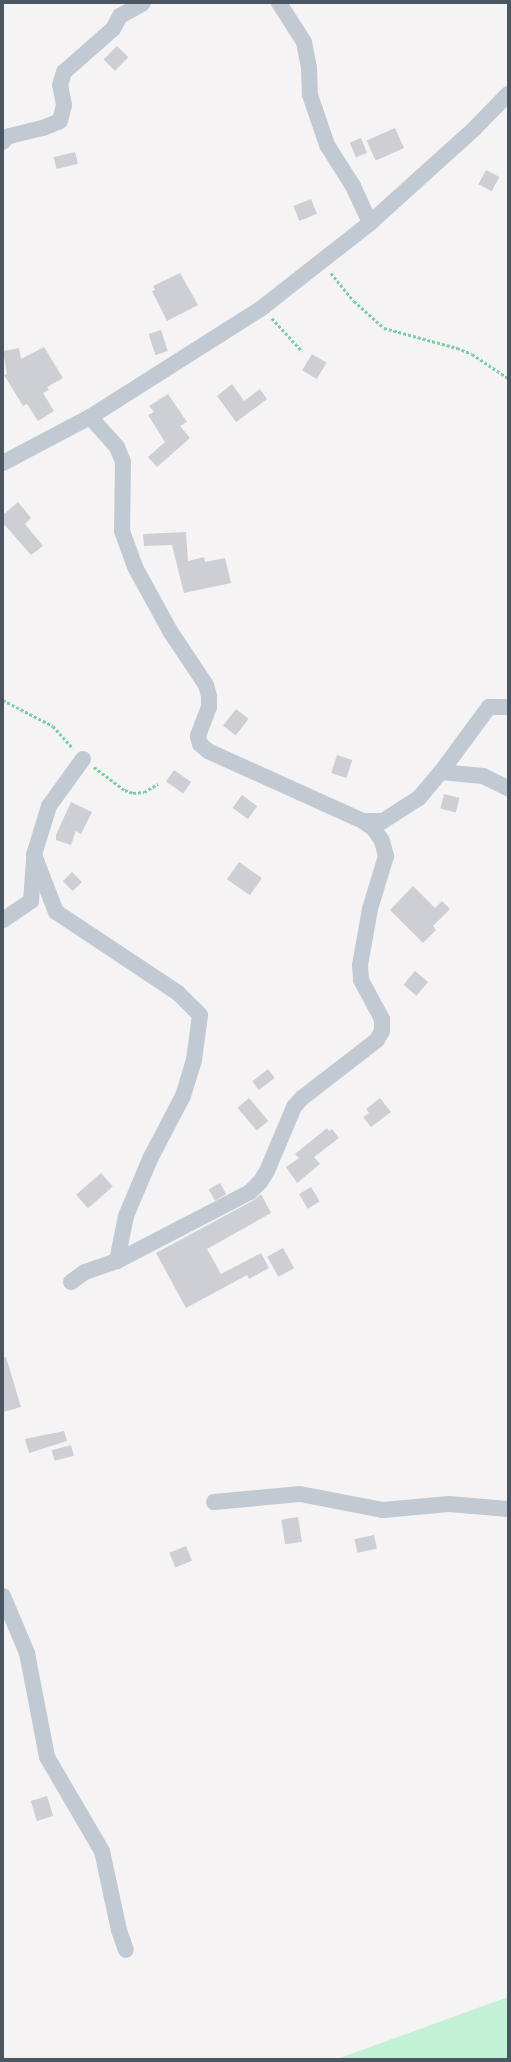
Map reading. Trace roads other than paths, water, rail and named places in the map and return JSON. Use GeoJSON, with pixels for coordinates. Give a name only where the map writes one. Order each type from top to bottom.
{"type":"FeatureCollection","features":[{"type":"Feature","properties":{"kind":"street"},"geometry":{"type":"LineString","coordinates":[[3,142],[6,137],[60,121],[64,105],[60,85],[64,72],[113,29],[120,16],[143,3]]}},
{"type":"Feature","properties":{"kind":"street"},"geometry":{"type":"LineString","coordinates":[[279,3],[304,42],[309,68],[310,95],[328,144],[353,186],[370,223]]}},
{"type":"Feature","properties":{"kind":"street"},"geometry":{"type":"LineString","coordinates":[[3,463],[90,417],[263,307],[370,223],[474,130],[508,94]]}},
{"type":"Feature","properties":{"kind":"street"},"geometry":{"type":"LineString","coordinates":[[71,1282],[85,1272],[117,1261],[250,1192],[260,1182],[267,1171],[294,1108],[302,1098],[377,1040],[382,1031],[382,1019],[361,980],[360,965],[370,909],[386,856],[382,841],[374,829],[363,821],[208,751],[200,744],[198,736],[209,707],[210,696],[206,684],[170,631],[134,567],[122,531],[124,462],[117,447],[90,417]]}},
{"type":"Feature","properties":{"kind":"street"},"geometry":{"type":"LineString","coordinates":[[363,821],[383,821],[419,798],[441,772],[489,707],[508,707]]}},
{"type":"Feature","properties":{"kind":"street"},"geometry":{"type":"LineString","coordinates":[[3,920],[31,901],[34,855],[49,806],[83,758]]}},
{"type":"Feature","properties":{"kind":"street"},"geometry":{"type":"LineString","coordinates":[[441,772],[483,776],[508,788]]}},
{"type":"Feature","properties":{"kind":"street"},"geometry":{"type":"LineString","coordinates":[[34,855],[56,912],[178,993],[200,1015],[194,1060],[183,1096],[150,1160],[126,1216],[117,1261]]}},
{"type":"Feature","properties":{"kind":"street"},"geometry":{"type":"LineString","coordinates":[[214,1502],[300,1494],[383,1510],[449,1504],[508,1509]]}},
{"type":"Feature","properties":{"kind":"street"},"geometry":{"type":"LineString","coordinates":[[3,1596],[27,1653],[47,1757],[102,1850],[119,1930],[126,1950]]}}]}
